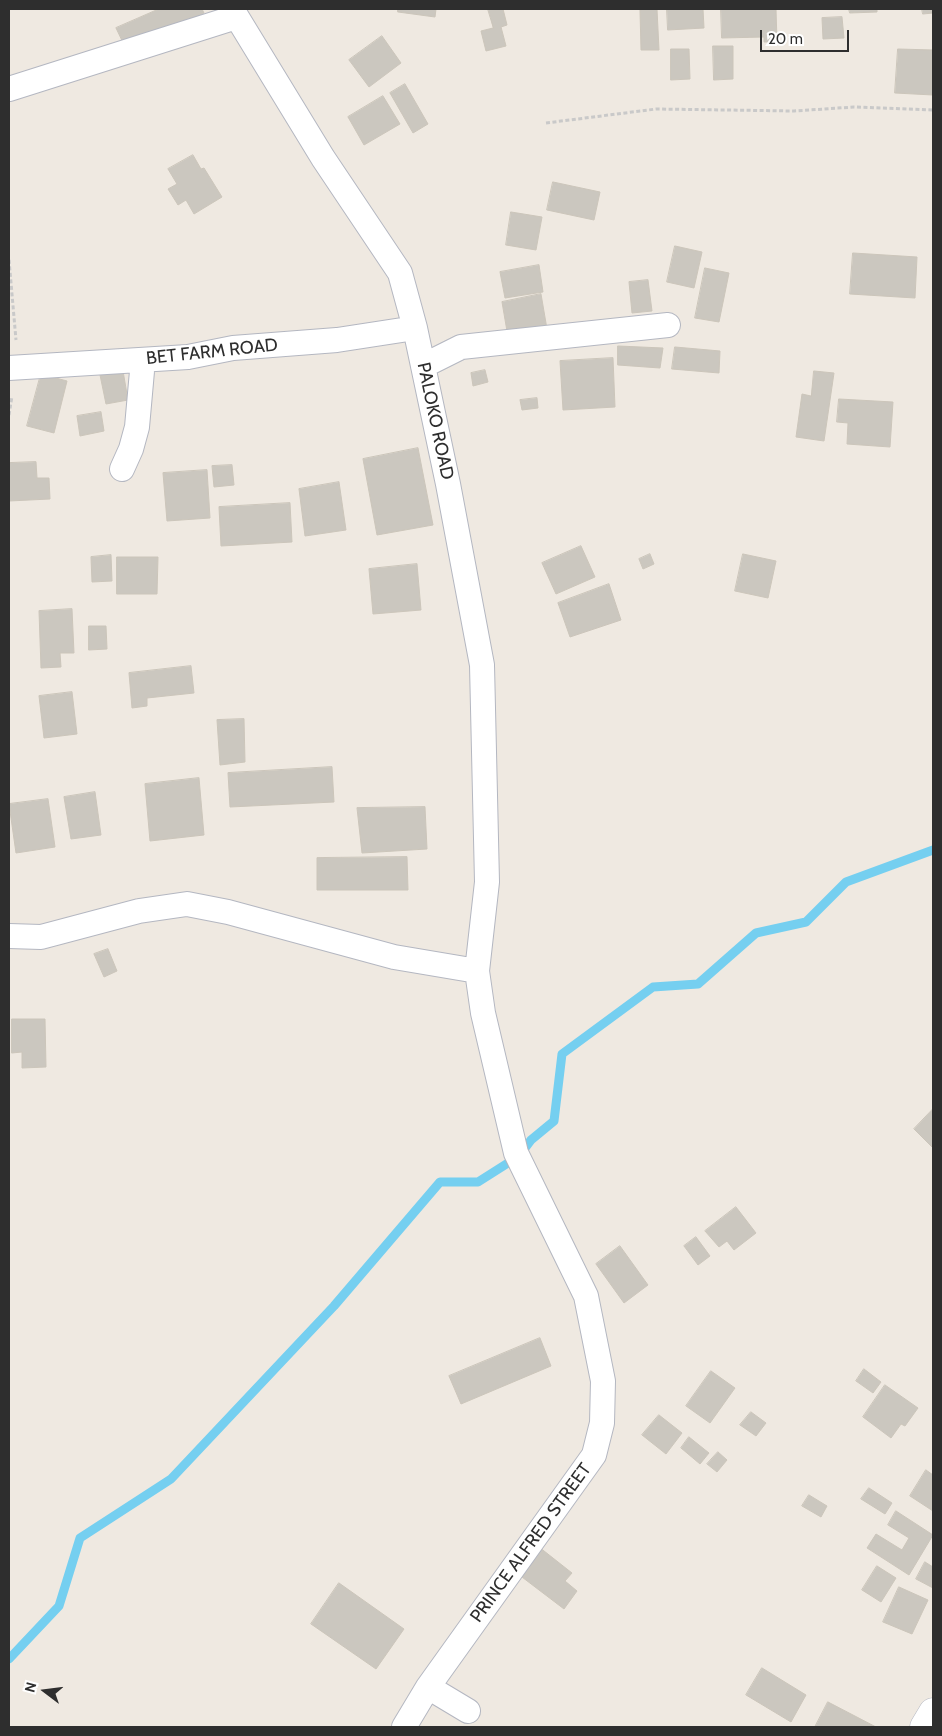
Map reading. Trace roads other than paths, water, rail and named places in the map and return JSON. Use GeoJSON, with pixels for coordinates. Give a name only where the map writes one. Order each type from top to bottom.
{"type":"FeatureCollection","features":[{"type":"Feature","properties":{"kind":"street"},"geometry":{"type":"LineString","coordinates":[[9,90],[234,13]]}},
{"type":"Feature","properties":{"kind":"street","name":"PALOKO ROAD"},"geometry":{"type":"LineString","coordinates":[[234,13],[323,158],[400,273],[415,328],[448,484],[482,665],[487,882],[477,971]]}},
{"type":"Feature","properties":{"kind":"street"},"geometry":{"type":"LineString","coordinates":[[423,366],[462,347],[668,325]]}},
{"type":"Feature","properties":{"kind":"street","name":"BET FARM ROAD"},"geometry":{"type":"LineString","coordinates":[[13,368],[188,356],[234,348],[337,340],[415,328]]}},
{"type":"Feature","properties":{"kind":"street"},"geometry":{"type":"LineString","coordinates":[[122,469],[131,449],[137,427],[143,360]]}},
{"type":"Feature","properties":{"kind":"street"},"geometry":{"type":"LineString","coordinates":[[9,936],[41,937],[138,911],[187,904],[228,912],[394,958],[477,971]]}},
{"type":"Feature","properties":{"kind":"street","name":"PRINCE ALFRED STREET"},"geometry":{"type":"LineString","coordinates":[[404,1727],[428,1687],[594,1455],[602,1423],[603,1381],[586,1296],[516,1153],[483,1013],[477,971]]}},
{"type":"Feature","properties":{"kind":"street"},"geometry":{"type":"LineString","coordinates":[[428,1687],[468,1711]]}},
{"type":"Feature","properties":{"kind":"street"},"geometry":{"type":"LineString","coordinates":[[924,1727],[933,1712]]}},
{"type":"Feature","properties":{"kind":"waterway"},"geometry":{"type":"LineString","coordinates":[[9,1659],[59,1606],[80,1538],[171,1479],[334,1306],[440,1182],[478,1182],[519,1156],[531,1140],[554,1121],[562,1054],[653,987],[698,984],[756,933],[806,922],[846,882],[933,850]]}}]}
